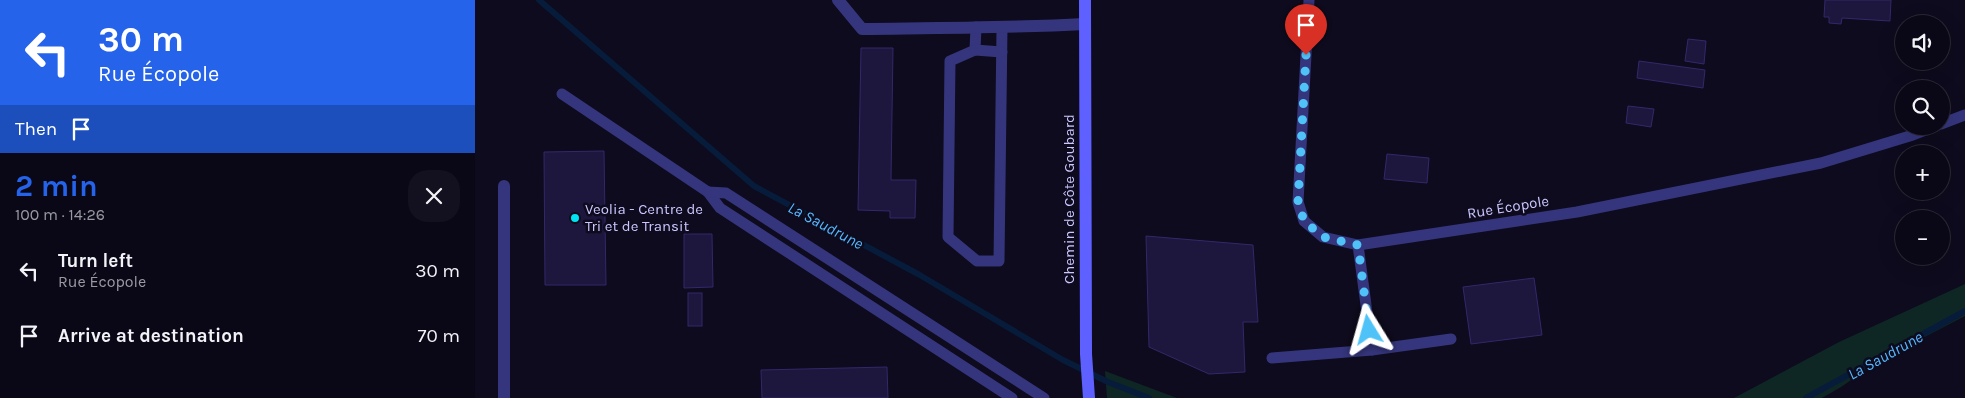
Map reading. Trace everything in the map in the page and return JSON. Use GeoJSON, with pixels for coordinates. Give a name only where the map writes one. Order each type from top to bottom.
{"type":"FeatureCollection","features":[{"type":"Feature","properties":{"kind":"main road","name":"Chemin de Côte Goubard"},"geometry":{"type":"LineString","coordinates":[[1085,0],[1087,354],[1089,392]]}},
{"type":"Feature","properties":{"kind":"street"},"geometry":{"type":"LineString","coordinates":[[838,0],[862,29],[1002,28],[1084,24]]}},
{"type":"Feature","properties":{"kind":"street"},"geometry":{"type":"LineString","coordinates":[[503,186],[504,398]]}},
{"type":"Feature","properties":{"kind":"lane","name":"Rue Écopole"},"geometry":{"type":"LineString","coordinates":[[1309,0],[1298,202],[1304,221],[1323,237],[1358,245],[1577,212],[1821,163],[1913,135]]}},
{"type":"Feature","properties":{"kind":"lane"},"geometry":{"type":"LineString","coordinates":[[975,50],[976,27]]}},
{"type":"Feature","properties":{"kind":"lane"},"geometry":{"type":"LineString","coordinates":[[1001,52],[975,50],[950,61],[948,237],[977,262],[999,261],[1002,28]]}},
{"type":"Feature","properties":{"kind":"lane"},"geometry":{"type":"LineString","coordinates":[[562,94],[708,192],[720,208],[1012,398]]}},
{"type":"Feature","properties":{"kind":"lane"},"geometry":{"type":"LineString","coordinates":[[1950,121],[1965,115]]}},
{"type":"Feature","properties":{"kind":"lane"},"geometry":{"type":"LineString","coordinates":[[708,192],[725,193],[1043,398]]}},
{"type":"Feature","properties":{"kind":"lane"},"geometry":{"type":"LineString","coordinates":[[1358,245],[1372,350]]}},
{"type":"Feature","properties":{"kind":"lane"},"geometry":{"type":"LineString","coordinates":[[1272,358],[1372,350],[1451,339]]}},
{"type":"Feature","properties":{"kind":"green space"},"geometry":{"type":"Polygon","coordinates":[[[1965,284],[1965,316],[1917,341],[1903,345],[1822,398],[1734,398],[1839,342],[1965,284]]]}},
{"type":"Feature","properties":{"kind":"green space"},"geometry":{"type":"Polygon","coordinates":[[[1105,371],[1177,398],[1107,398],[1105,371]]]}},
{"type":"Feature","properties":{"kind":"building"},"geometry":{"type":"Polygon","coordinates":[[[1825,0],[1891,0],[1890,21],[1842,18],[1841,24],[1829,23],[1829,17],[1824,17],[1825,0]]]}},
{"type":"Feature","properties":{"kind":"building"},"geometry":{"type":"Polygon","coordinates":[[[1688,39],[1706,41],[1704,64],[1685,61],[1688,39]]]}},
{"type":"Feature","properties":{"kind":"building"},"geometry":{"type":"Polygon","coordinates":[[[861,48],[893,48],[891,180],[916,180],[915,218],[890,218],[890,211],[858,210],[861,48]]]}},
{"type":"Feature","properties":{"kind":"building"},"geometry":{"type":"Polygon","coordinates":[[[1639,61],[1705,70],[1703,88],[1637,78],[1639,61]]]}},
{"type":"Feature","properties":{"kind":"building"},"geometry":{"type":"Polygon","coordinates":[[[1628,106],[1654,109],[1651,127],[1626,123],[1628,106]]]}},
{"type":"Feature","properties":{"kind":"building","name":"Veolia - Centre de Tri et de Transit"},"geometry":{"type":"Polygon","coordinates":[[[604,151],[606,285],[545,285],[544,152],[604,151]]]}},
{"type":"Feature","properties":{"kind":"building"},"geometry":{"type":"Polygon","coordinates":[[[1387,154],[1429,158],[1427,183],[1384,179],[1387,154]]]}},
{"type":"Feature","properties":{"kind":"building"},"geometry":{"type":"Polygon","coordinates":[[[684,234],[712,234],[713,287],[684,288],[684,234]]]}},
{"type":"Feature","properties":{"kind":"building"},"geometry":{"type":"Polygon","coordinates":[[[1146,236],[1253,245],[1258,322],[1243,322],[1245,372],[1209,374],[1149,347],[1146,236]]]}},
{"type":"Feature","properties":{"kind":"building"},"geometry":{"type":"Polygon","coordinates":[[[1534,278],[1542,335],[1471,344],[1463,287],[1534,278]]]}},
{"type":"Feature","properties":{"kind":"building"},"geometry":{"type":"Polygon","coordinates":[[[688,293],[702,293],[702,326],[688,326],[688,293]]]}},
{"type":"Feature","properties":{"kind":"building"},"geometry":{"type":"Polygon","coordinates":[[[887,367],[888,398],[762,398],[761,370],[887,367]]]}},
{"type":"Feature","properties":{"kind":"waterway","name":"La Saudrune"},"geometry":{"type":"LineString","coordinates":[[539,0],[754,186],[918,274],[1063,360],[1108,382],[1149,398]]}},
{"type":"Feature","properties":{"kind":"waterway","name":"La Saudrune"},"geometry":{"type":"LineString","coordinates":[[1806,398],[1965,311]]}},
{"type":"Feature","properties":{"kind":"place","name":"Veolia - Centre de Tri et de Transit"},"geometry":{"type":"Point","coordinates":[575,218]}},
{"type":"Feature","properties":{"kind":"route"},"geometry":{"type":"LineString","coordinates":[[1306,55],[1298,202],[1304,221],[1323,237],[1358,245],[1369,330]]}}]}
